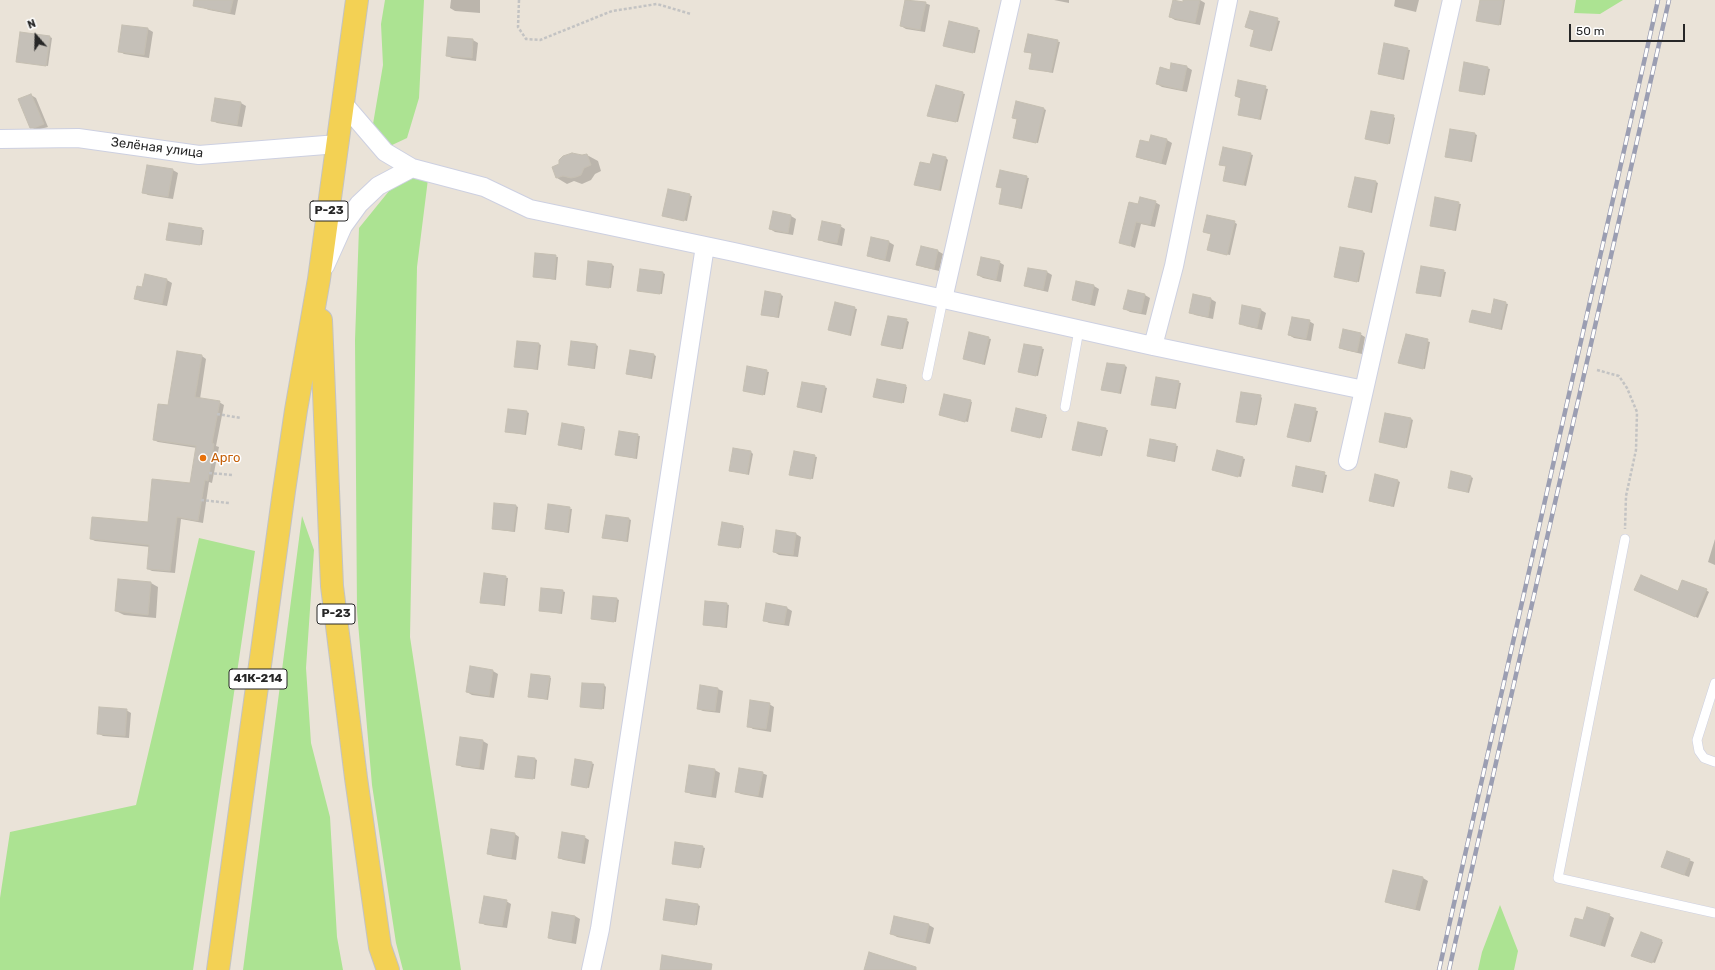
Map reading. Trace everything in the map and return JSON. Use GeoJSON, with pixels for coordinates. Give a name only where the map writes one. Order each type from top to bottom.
{"type":"FeatureCollection","features":[{"type":"Feature","properties":{"kind":"main road","name":"Р-23"},"geometry":{"type":"LineString","coordinates":[[357,0],[319,279],[332,586],[356,778],[380,947],[388,970]]}},
{"type":"Feature","properties":{"kind":"main road","name":"41К-214"},"geometry":{"type":"LineString","coordinates":[[218,970],[284,491],[296,410],[319,279]]}},
{"type":"Feature","properties":{"kind":"street"},"geometry":{"type":"LineString","coordinates":[[943,299],[1011,0]]}},
{"type":"Feature","properties":{"kind":"street"},"geometry":{"type":"LineString","coordinates":[[1153,346],[1174,266],[1228,0]]}},
{"type":"Feature","properties":{"kind":"street"},"geometry":{"type":"LineString","coordinates":[[1348,461],[1452,0]]}},
{"type":"Feature","properties":{"kind":"street"},"geometry":{"type":"LineString","coordinates":[[343,103],[385,152],[412,168],[484,187],[530,209],[705,246],[1079,330],[1364,390]]}},
{"type":"Feature","properties":{"kind":"street","name":"Зелёная улица"},"geometry":{"type":"LineString","coordinates":[[0,139],[78,138],[199,155],[338,144]]}},
{"type":"Feature","properties":{"kind":"street"},"geometry":{"type":"LineString","coordinates":[[319,279],[343,226],[359,204],[378,186],[412,168]]}},
{"type":"Feature","properties":{"kind":"street"},"geometry":{"type":"LineString","coordinates":[[591,970],[600,929],[705,246]]}},
{"type":"Feature","properties":{"kind":"lane"},"geometry":{"type":"LineString","coordinates":[[927,376],[943,299]]}},
{"type":"Feature","properties":{"kind":"lane"},"geometry":{"type":"LineString","coordinates":[[1065,407],[1079,330]]}},
{"type":"Feature","properties":{"kind":"lane"},"geometry":{"type":"LineString","coordinates":[[1625,539],[1558,878],[1715,913]]}},
{"type":"Feature","properties":{"kind":"lane"},"geometry":{"type":"LineString","coordinates":[[1715,683],[1698,740],[1699,750],[1704,758],[1715,762]]}},
{"type":"Feature","properties":{"kind":"path"},"geometry":{"type":"LineString","coordinates":[[519,0],[518,27],[526,39],[540,40],[612,11],[657,4],[691,14]]}},
{"type":"Feature","properties":{"kind":"path"},"geometry":{"type":"LineString","coordinates":[[1597,370],[1619,376],[1627,388],[1637,412],[1636,450],[1626,496],[1625,539]]}},
{"type":"Feature","properties":{"kind":"path"},"geometry":{"type":"LineString","coordinates":[[217,414],[241,418]]}},
{"type":"Feature","properties":{"kind":"path"},"geometry":{"type":"LineString","coordinates":[[210,473],[233,475]]}},
{"type":"Feature","properties":{"kind":"path"},"geometry":{"type":"LineString","coordinates":[[202,500],[229,503]]}},
{"type":"Feature","properties":{"kind":"green space"},"geometry":{"type":"Polygon","coordinates":[[[385,0],[424,0],[419,98],[407,138],[390,146],[375,135],[373,124],[383,65],[381,24],[385,0]]]}},
{"type":"Feature","properties":{"kind":"green space"},"geometry":{"type":"Polygon","coordinates":[[[1576,0],[1623,0],[1600,14],[1574,13],[1576,0]]]}},
{"type":"Feature","properties":{"kind":"green space"},"geometry":{"type":"Polygon","coordinates":[[[417,177],[428,179],[417,267],[410,637],[461,970],[403,970],[396,943],[372,785],[357,611],[355,340],[359,228],[389,191],[407,178],[417,177]]]}},
{"type":"Feature","properties":{"kind":"green space"},"geometry":{"type":"Polygon","coordinates":[[[302,516],[314,550],[306,668],[311,743],[330,817],[337,937],[343,970],[243,970],[302,516]]]}},
{"type":"Feature","properties":{"kind":"green space"},"geometry":{"type":"Polygon","coordinates":[[[199,538],[255,551],[193,970],[0,970],[0,898],[10,832],[136,805],[199,538]]]}},
{"type":"Feature","properties":{"kind":"green space"},"geometry":{"type":"Polygon","coordinates":[[[1500,905],[1518,951],[1514,970],[1478,970],[1482,952],[1500,905]]]}},
{"type":"Feature","properties":{"kind":"building"},"geometry":{"type":"Polygon","coordinates":[[[194,0],[233,0],[230,13],[193,6],[194,0]]]}},
{"type":"Feature","properties":{"kind":"building"},"geometry":{"type":"Polygon","coordinates":[[[905,0],[926,2],[920,30],[900,26],[905,0]]]}},
{"type":"Feature","properties":{"kind":"building"},"geometry":{"type":"Polygon","coordinates":[[[1173,0],[1183,2],[1183,0],[1200,0],[1195,23],[1169,17],[1173,0]]]}},
{"type":"Feature","properties":{"kind":"building"},"geometry":{"type":"Polygon","coordinates":[[[1480,0],[1503,0],[1499,25],[1476,21],[1480,0]]]}},
{"type":"Feature","properties":{"kind":"building"},"geometry":{"type":"Polygon","coordinates":[[[1250,11],[1278,18],[1270,51],[1250,46],[1254,30],[1245,27],[1250,11]]]}},
{"type":"Feature","properties":{"kind":"building"},"geometry":{"type":"Polygon","coordinates":[[[949,21],[978,28],[973,53],[943,46],[949,21]]]}},
{"type":"Feature","properties":{"kind":"building"},"geometry":{"type":"Polygon","coordinates":[[[122,25],[148,28],[144,55],[118,52],[122,25]]]}},
{"type":"Feature","properties":{"kind":"building"},"geometry":{"type":"Polygon","coordinates":[[[20,32],[50,36],[46,66],[16,62],[20,32]]]}},
{"type":"Feature","properties":{"kind":"building"},"geometry":{"type":"Polygon","coordinates":[[[1028,34],[1058,40],[1051,72],[1029,69],[1032,53],[1024,52],[1028,34]]]}},
{"type":"Feature","properties":{"kind":"building"},"geometry":{"type":"Polygon","coordinates":[[[448,37],[473,39],[472,58],[446,56],[448,37]]]}},
{"type":"Feature","properties":{"kind":"building"},"geometry":{"type":"Polygon","coordinates":[[[1384,43],[1408,48],[1402,79],[1378,74],[1384,43]]]}},
{"type":"Feature","properties":{"kind":"building"},"geometry":{"type":"Polygon","coordinates":[[[1464,62],[1488,67],[1483,95],[1459,91],[1464,62]]]}},
{"type":"Feature","properties":{"kind":"building"},"geometry":{"type":"Polygon","coordinates":[[[1171,63],[1187,66],[1182,90],[1156,84],[1160,67],[1170,70],[1171,63]]]}},
{"type":"Feature","properties":{"kind":"building"},"geometry":{"type":"Polygon","coordinates":[[[1238,80],[1266,86],[1259,119],[1238,115],[1241,98],[1235,96],[1238,80]]]}},
{"type":"Feature","properties":{"kind":"building"},"geometry":{"type":"Polygon","coordinates":[[[936,85],[963,92],[956,122],[927,116],[936,85]]]}},
{"type":"Feature","properties":{"kind":"building"},"geometry":{"type":"Polygon","coordinates":[[[31,94],[44,124],[34,128],[30,128],[18,99],[31,94]]]}},
{"type":"Feature","properties":{"kind":"building"},"geometry":{"type":"Polygon","coordinates":[[[215,98],[241,102],[237,125],[211,121],[215,98]]]}},
{"type":"Feature","properties":{"kind":"building"},"geometry":{"type":"Polygon","coordinates":[[[1016,101],[1044,108],[1036,143],[1013,138],[1017,119],[1012,118],[1016,101]]]}},
{"type":"Feature","properties":{"kind":"building"},"geometry":{"type":"Polygon","coordinates":[[[1371,111],[1394,115],[1388,144],[1365,139],[1371,111]]]}},
{"type":"Feature","properties":{"kind":"building"},"geometry":{"type":"Polygon","coordinates":[[[1450,129],[1475,133],[1470,161],[1445,157],[1450,129]]]}},
{"type":"Feature","properties":{"kind":"building"},"geometry":{"type":"Polygon","coordinates":[[[1151,135],[1167,139],[1161,163],[1136,157],[1140,140],[1149,142],[1151,135]]]}},
{"type":"Feature","properties":{"kind":"building"},"geometry":{"type":"Polygon","coordinates":[[[1223,147],[1251,153],[1243,185],[1223,181],[1226,166],[1219,165],[1223,147]]]}},
{"type":"Feature","properties":{"kind":"building"},"geometry":{"type":"Polygon","coordinates":[[[572,153],[582,155],[587,154],[591,165],[584,168],[581,175],[576,177],[571,178],[563,176],[556,178],[552,167],[559,164],[559,160],[563,156],[572,153]]]}},
{"type":"Feature","properties":{"kind":"building"},"geometry":{"type":"Polygon","coordinates":[[[933,154],[946,157],[939,190],[914,185],[920,162],[930,164],[933,154]]]}},
{"type":"Feature","properties":{"kind":"building"},"geometry":{"type":"Polygon","coordinates":[[[147,165],[173,169],[168,197],[142,193],[147,165]]]}},
{"type":"Feature","properties":{"kind":"building"},"geometry":{"type":"Polygon","coordinates":[[[1000,170],[1027,176],[1020,208],[999,204],[1002,188],[996,187],[1000,170]]]}},
{"type":"Feature","properties":{"kind":"building"},"geometry":{"type":"Polygon","coordinates":[[[1355,177],[1376,181],[1370,212],[1348,207],[1355,177]]]}},
{"type":"Feature","properties":{"kind":"building"},"geometry":{"type":"Polygon","coordinates":[[[668,189],[690,194],[684,221],[662,216],[668,189]]]}},
{"type":"Feature","properties":{"kind":"building"},"geometry":{"type":"Polygon","coordinates":[[[1140,197],[1156,201],[1150,225],[1136,222],[1130,246],[1119,243],[1129,202],[1138,204],[1140,197]]]}},
{"type":"Feature","properties":{"kind":"building"},"geometry":{"type":"Polygon","coordinates":[[[1435,197],[1459,202],[1454,230],[1430,226],[1435,197]]]}},
{"type":"Feature","properties":{"kind":"building"},"geometry":{"type":"Polygon","coordinates":[[[773,211],[791,215],[788,233],[769,229],[773,211]]]}},
{"type":"Feature","properties":{"kind":"building"},"geometry":{"type":"Polygon","coordinates":[[[1207,215],[1235,221],[1227,255],[1207,250],[1211,234],[1203,232],[1207,215]]]}},
{"type":"Feature","properties":{"kind":"building"},"geometry":{"type":"Polygon","coordinates":[[[822,221],[841,225],[837,243],[818,240],[822,221]]]}},
{"type":"Feature","properties":{"kind":"building"},"geometry":{"type":"Polygon","coordinates":[[[169,223],[202,228],[200,245],[166,240],[169,223]]]}},
{"type":"Feature","properties":{"kind":"building"},"geometry":{"type":"Polygon","coordinates":[[[871,237],[889,241],[885,260],[867,256],[871,237]]]}},
{"type":"Feature","properties":{"kind":"building"},"geometry":{"type":"Polygon","coordinates":[[[921,246],[938,250],[934,269],[916,265],[921,246]]]}},
{"type":"Feature","properties":{"kind":"building"},"geometry":{"type":"Polygon","coordinates":[[[1340,247],[1363,251],[1357,282],[1334,277],[1340,247]]]}},
{"type":"Feature","properties":{"kind":"building"},"geometry":{"type":"Polygon","coordinates":[[[535,253],[556,255],[554,279],[533,277],[535,253]]]}},
{"type":"Feature","properties":{"kind":"building"},"geometry":{"type":"Polygon","coordinates":[[[981,257],[1000,261],[996,280],[977,275],[981,257]]]}},
{"type":"Feature","properties":{"kind":"building"},"geometry":{"type":"Polygon","coordinates":[[[588,261],[612,264],[609,288],[586,285],[588,261]]]}},
{"type":"Feature","properties":{"kind":"building"},"geometry":{"type":"Polygon","coordinates":[[[1421,266],[1444,270],[1439,296],[1416,293],[1421,266]]]}},
{"type":"Feature","properties":{"kind":"building"},"geometry":{"type":"Polygon","coordinates":[[[1028,268],[1047,271],[1043,290],[1024,286],[1028,268]]]}},
{"type":"Feature","properties":{"kind":"building"},"geometry":{"type":"Polygon","coordinates":[[[640,269],[663,272],[660,294],[637,291],[640,269]]]}},
{"type":"Feature","properties":{"kind":"building"},"geometry":{"type":"Polygon","coordinates":[[[145,274],[167,279],[162,304],[134,299],[137,286],[142,287],[145,274]]]}},
{"type":"Feature","properties":{"kind":"building"},"geometry":{"type":"Polygon","coordinates":[[[1076,281],[1094,285],[1090,304],[1072,300],[1076,281]]]}},
{"type":"Feature","properties":{"kind":"building"},"geometry":{"type":"Polygon","coordinates":[[[1128,290],[1145,294],[1141,313],[1123,309],[1128,290]]]}},
{"type":"Feature","properties":{"kind":"building"},"geometry":{"type":"Polygon","coordinates":[[[765,291],[781,294],[777,317],[761,315],[765,291]]]}},
{"type":"Feature","properties":{"kind":"building"},"geometry":{"type":"Polygon","coordinates":[[[1193,294],[1211,298],[1208,317],[1189,313],[1193,294]]]}},
{"type":"Feature","properties":{"kind":"building"},"geometry":{"type":"Polygon","coordinates":[[[1494,299],[1506,302],[1500,329],[1469,322],[1472,310],[1491,314],[1494,299]]]}},
{"type":"Feature","properties":{"kind":"building"},"geometry":{"type":"Polygon","coordinates":[[[835,302],[855,307],[849,335],[828,330],[835,302]]]}},
{"type":"Feature","properties":{"kind":"building"},"geometry":{"type":"Polygon","coordinates":[[[1242,305],[1261,309],[1257,328],[1239,324],[1242,305]]]}},
{"type":"Feature","properties":{"kind":"building"},"geometry":{"type":"Polygon","coordinates":[[[888,316],[907,319],[901,349],[881,345],[888,316]]]}},
{"type":"Feature","properties":{"kind":"building"},"geometry":{"type":"Polygon","coordinates":[[[1292,317],[1310,320],[1306,339],[1288,335],[1292,317]]]}},
{"type":"Feature","properties":{"kind":"building"},"geometry":{"type":"Polygon","coordinates":[[[1343,329],[1361,333],[1357,352],[1339,348],[1343,329]]]}},
{"type":"Feature","properties":{"kind":"building"},"geometry":{"type":"Polygon","coordinates":[[[969,332],[989,337],[983,364],[963,359],[969,332]]]}},
{"type":"Feature","properties":{"kind":"building"},"geometry":{"type":"Polygon","coordinates":[[[1406,334],[1428,339],[1423,369],[1398,363],[1406,334]]]}},
{"type":"Feature","properties":{"kind":"building"},"geometry":{"type":"Polygon","coordinates":[[[517,341],[539,343],[536,369],[514,367],[517,341]]]}},
{"type":"Feature","properties":{"kind":"building"},"geometry":{"type":"Polygon","coordinates":[[[571,341],[596,344],[593,368],[568,365],[571,341]]]}},
{"type":"Feature","properties":{"kind":"building"},"geometry":{"type":"Polygon","coordinates":[[[1024,344],[1042,347],[1036,376],[1018,372],[1024,344]]]}},
{"type":"Feature","properties":{"kind":"building"},"geometry":{"type":"Polygon","coordinates":[[[630,350],[654,354],[650,378],[626,374],[630,350]]]}},
{"type":"Feature","properties":{"kind":"building"},"geometry":{"type":"Polygon","coordinates":[[[177,351],[202,355],[195,397],[220,401],[212,443],[214,444],[208,481],[205,480],[198,521],[177,517],[170,571],[147,569],[149,545],[90,539],[92,517],[148,522],[152,479],[190,483],[196,446],[153,440],[158,404],[168,405],[177,351]]]}},
{"type":"Feature","properties":{"kind":"building"},"geometry":{"type":"Polygon","coordinates":[[[1107,363],[1125,365],[1119,393],[1101,390],[1107,363]]]}},
{"type":"Feature","properties":{"kind":"building"},"geometry":{"type":"Polygon","coordinates":[[[747,366],[767,370],[763,395],[743,391],[747,366]]]}},
{"type":"Feature","properties":{"kind":"building"},"geometry":{"type":"Polygon","coordinates":[[[1156,377],[1179,381],[1174,408],[1151,405],[1156,377]]]}},
{"type":"Feature","properties":{"kind":"building"},"geometry":{"type":"Polygon","coordinates":[[[877,379],[906,385],[902,403],[873,397],[877,379]]]}},
{"type":"Feature","properties":{"kind":"building"},"geometry":{"type":"Polygon","coordinates":[[[802,382],[825,386],[820,412],[797,407],[802,382]]]}},
{"type":"Feature","properties":{"kind":"building"},"geometry":{"type":"Polygon","coordinates":[[[1241,392],[1261,395],[1255,425],[1236,422],[1241,392]]]}},
{"type":"Feature","properties":{"kind":"building"},"geometry":{"type":"Polygon","coordinates":[[[944,394],[971,400],[965,422],[939,415],[944,394]]]}},
{"type":"Feature","properties":{"kind":"building"},"geometry":{"type":"Polygon","coordinates":[[[1295,404],[1316,408],[1309,442],[1287,437],[1295,404]]]}},
{"type":"Feature","properties":{"kind":"building"},"geometry":{"type":"Polygon","coordinates":[[[1016,408],[1046,415],[1040,438],[1011,431],[1016,408]]]}},
{"type":"Feature","properties":{"kind":"building"},"geometry":{"type":"Polygon","coordinates":[[[508,409],[527,411],[524,434],[505,432],[508,409]]]}},
{"type":"Feature","properties":{"kind":"building"},"geometry":{"type":"Polygon","coordinates":[[[1385,413],[1411,418],[1405,448],[1379,442],[1385,413]]]}},
{"type":"Feature","properties":{"kind":"building"},"geometry":{"type":"Polygon","coordinates":[[[1078,422],[1106,428],[1100,456],[1072,450],[1078,422]]]}},
{"type":"Feature","properties":{"kind":"building"},"geometry":{"type":"Polygon","coordinates":[[[562,423],[584,427],[580,449],[558,445],[562,423]]]}},
{"type":"Feature","properties":{"kind":"building"},"geometry":{"type":"Polygon","coordinates":[[[619,431],[638,434],[635,458],[615,455],[619,431]]]}},
{"type":"Feature","properties":{"kind":"building"},"geometry":{"type":"Polygon","coordinates":[[[1150,439],[1176,444],[1173,461],[1147,456],[1150,439]]]}},
{"type":"Feature","properties":{"kind":"building"},"geometry":{"type":"Polygon","coordinates":[[[733,448],[751,451],[747,474],[729,471],[733,448]]]}},
{"type":"Feature","properties":{"kind":"building"},"geometry":{"type":"Polygon","coordinates":[[[1217,450],[1243,457],[1238,477],[1212,470],[1217,450]]]}},
{"type":"Feature","properties":{"kind":"building"},"geometry":{"type":"Polygon","coordinates":[[[794,451],[815,455],[811,479],[789,475],[794,451]]]}},
{"type":"Feature","properties":{"kind":"building"},"geometry":{"type":"Polygon","coordinates":[[[1296,466],[1325,472],[1321,492],[1292,486],[1296,466]]]}},
{"type":"Feature","properties":{"kind":"building"},"geometry":{"type":"Polygon","coordinates":[[[1451,471],[1471,476],[1467,492],[1448,488],[1451,471]]]}},
{"type":"Feature","properties":{"kind":"building"},"geometry":{"type":"Polygon","coordinates":[[[1375,474],[1398,480],[1392,506],[1369,501],[1375,474]]]}},
{"type":"Feature","properties":{"kind":"building"},"geometry":{"type":"Polygon","coordinates":[[[494,503],[516,505],[513,531],[492,529],[494,503]]]}},
{"type":"Feature","properties":{"kind":"building"},"geometry":{"type":"Polygon","coordinates":[[[548,504],[570,507],[567,532],[545,529],[548,504]]]}},
{"type":"Feature","properties":{"kind":"building"},"geometry":{"type":"Polygon","coordinates":[[[606,515],[629,518],[626,541],[602,538],[606,515]]]}},
{"type":"Feature","properties":{"kind":"building"},"geometry":{"type":"Polygon","coordinates":[[[722,522],[743,526],[739,548],[718,545],[722,522]]]}},
{"type":"Feature","properties":{"kind":"building"},"geometry":{"type":"Polygon","coordinates":[[[776,530],[796,533],[793,555],[773,552],[776,530]]]}},
{"type":"Feature","properties":{"kind":"building"},"geometry":{"type":"Polygon","coordinates":[[[484,573],[506,576],[503,605],[480,603],[484,573]]]}},
{"type":"Feature","properties":{"kind":"building"},"geometry":{"type":"Polygon","coordinates":[[[1641,575],[1678,591],[1682,580],[1707,589],[1695,617],[1634,590],[1641,575]]]}},
{"type":"Feature","properties":{"kind":"building"},"geometry":{"type":"Polygon","coordinates":[[[118,579],[151,582],[148,615],[115,611],[118,579]]]}},
{"type":"Feature","properties":{"kind":"building"},"geometry":{"type":"Polygon","coordinates":[[[541,588],[563,590],[560,613],[539,611],[541,588]]]}},
{"type":"Feature","properties":{"kind":"building"},"geometry":{"type":"Polygon","coordinates":[[[593,596],[617,598],[614,622],[591,619],[593,596]]]}},
{"type":"Feature","properties":{"kind":"building"},"geometry":{"type":"Polygon","coordinates":[[[705,601],[727,603],[725,627],[703,625],[705,601]]]}},
{"type":"Feature","properties":{"kind":"building"},"geometry":{"type":"Polygon","coordinates":[[[766,603],[787,607],[784,624],[763,621],[766,603]]]}},
{"type":"Feature","properties":{"kind":"building"},"geometry":{"type":"Polygon","coordinates":[[[470,666],[493,670],[489,696],[466,692],[470,666]]]}},
{"type":"Feature","properties":{"kind":"building"},"geometry":{"type":"Polygon","coordinates":[[[531,674],[550,676],[546,699],[528,697],[531,674]]]}},
{"type":"Feature","properties":{"kind":"building"},"geometry":{"type":"Polygon","coordinates":[[[582,683],[604,684],[602,709],[580,707],[582,683]]]}},
{"type":"Feature","properties":{"kind":"building"},"geometry":{"type":"Polygon","coordinates":[[[700,685],[718,688],[715,711],[697,709],[700,685]]]}},
{"type":"Feature","properties":{"kind":"building"},"geometry":{"type":"Polygon","coordinates":[[[750,700],[770,703],[766,729],[747,727],[750,700]]]}},
{"type":"Feature","properties":{"kind":"building"},"geometry":{"type":"Polygon","coordinates":[[[99,707],[127,709],[125,736],[97,734],[99,707]]]}},
{"type":"Feature","properties":{"kind":"building"},"geometry":{"type":"Polygon","coordinates":[[[460,737],[483,740],[479,768],[456,765],[460,737]]]}},
{"type":"Feature","properties":{"kind":"building"},"geometry":{"type":"Polygon","coordinates":[[[518,756],[535,758],[533,779],[515,777],[518,756]]]}},
{"type":"Feature","properties":{"kind":"building"},"geometry":{"type":"Polygon","coordinates":[[[575,759],[592,762],[587,788],[571,785],[575,759]]]}},
{"type":"Feature","properties":{"kind":"building"},"geometry":{"type":"Polygon","coordinates":[[[689,765],[715,769],[711,796],[685,792],[689,765]]]}},
{"type":"Feature","properties":{"kind":"building"},"geometry":{"type":"Polygon","coordinates":[[[739,768],[763,772],[758,796],[735,792],[739,768]]]}},
{"type":"Feature","properties":{"kind":"building"},"geometry":{"type":"Polygon","coordinates":[[[491,829],[515,833],[511,858],[487,854],[491,829]]]}},
{"type":"Feature","properties":{"kind":"building"},"geometry":{"type":"Polygon","coordinates":[[[562,832],[585,836],[581,862],[558,858],[562,832]]]}},
{"type":"Feature","properties":{"kind":"building"},"geometry":{"type":"Polygon","coordinates":[[[675,842],[703,846],[699,868],[672,864],[675,842]]]}},
{"type":"Feature","properties":{"kind":"building"},"geometry":{"type":"Polygon","coordinates":[[[1667,851],[1690,859],[1684,875],[1661,867],[1667,851]]]}},
{"type":"Feature","properties":{"kind":"building"},"geometry":{"type":"Polygon","coordinates":[[[1393,870],[1423,877],[1415,909],[1385,902],[1393,870]]]}},
{"type":"Feature","properties":{"kind":"building"},"geometry":{"type":"Polygon","coordinates":[[[484,896],[507,900],[502,926],[479,923],[484,896]]]}},
{"type":"Feature","properties":{"kind":"building"},"geometry":{"type":"Polygon","coordinates":[[[666,899],[698,904],[695,925],[663,920],[666,899]]]}},
{"type":"Feature","properties":{"kind":"building"},"geometry":{"type":"Polygon","coordinates":[[[1587,907],[1610,914],[1600,945],[1570,936],[1575,918],[1583,920],[1587,907]]]}},
{"type":"Feature","properties":{"kind":"building"},"geometry":{"type":"Polygon","coordinates":[[[552,912],[575,916],[571,942],[548,938],[552,912]]]}},
{"type":"Feature","properties":{"kind":"building"},"geometry":{"type":"Polygon","coordinates":[[[894,916],[929,924],[925,942],[890,934],[894,916]]]}},
{"type":"Feature","properties":{"kind":"building"},"geometry":{"type":"Polygon","coordinates":[[[1641,932],[1662,940],[1652,963],[1631,956],[1641,932]]]}},
{"type":"Feature","properties":{"kind":"building"},"geometry":{"type":"Polygon","coordinates":[[[869,952],[916,967],[916,970],[864,970],[869,952]]]}},
{"type":"Feature","properties":{"kind":"building"},"geometry":{"type":"Polygon","coordinates":[[[662,955],[712,964],[711,970],[660,970],[662,955]]]}},
{"type":"Feature","properties":{"kind":"railway"},"geometry":{"type":"LineString","coordinates":[[1439,970],[1658,0]]}},
{"type":"Feature","properties":{"kind":"railway"},"geometry":{"type":"LineString","coordinates":[[1449,970],[1669,0]]}},
{"type":"Feature","properties":{"kind":"place","name":"Арго"},"geometry":{"type":"Point","coordinates":[203,458]}}]}
